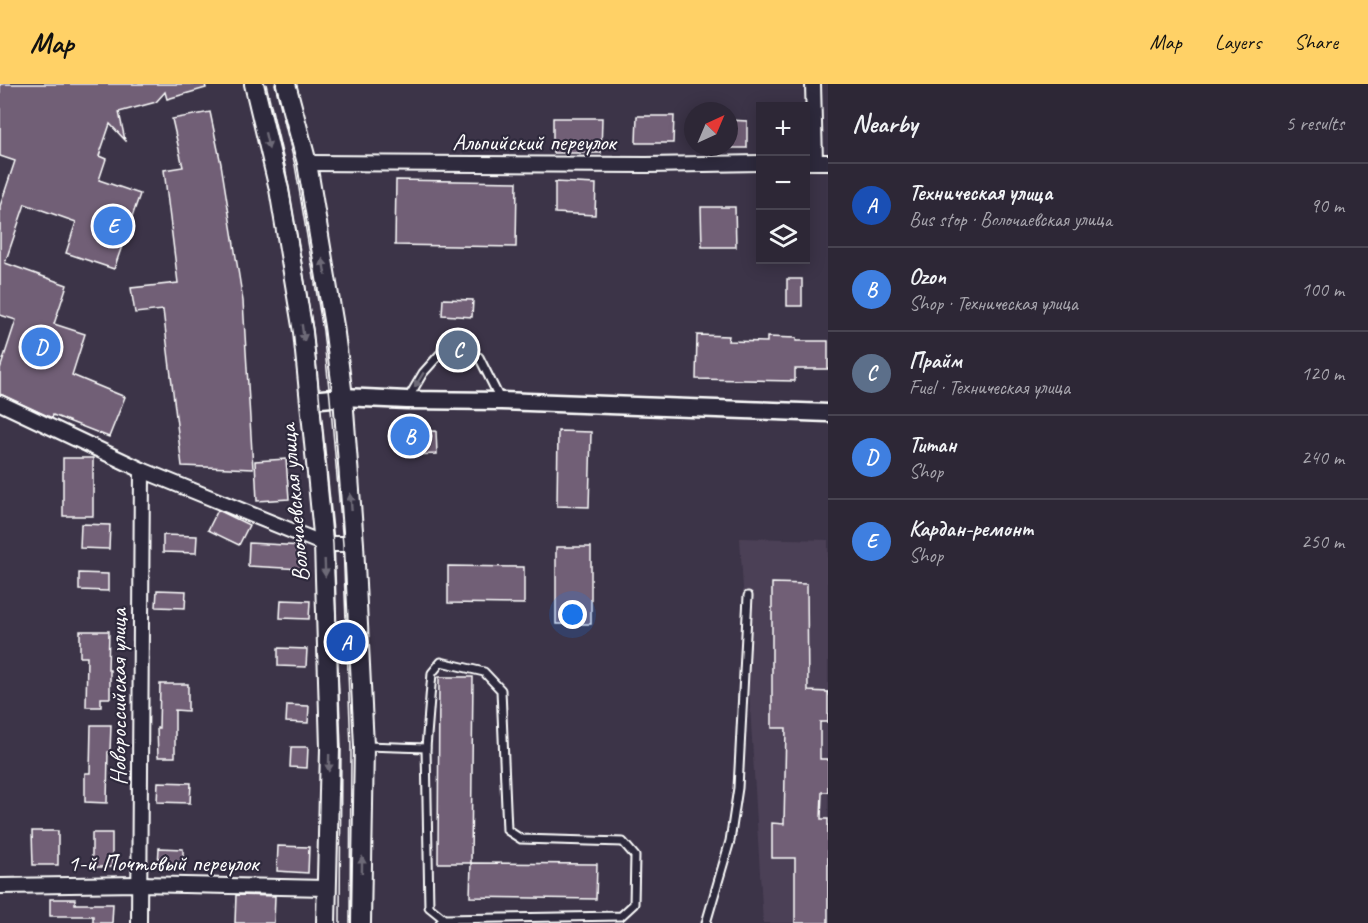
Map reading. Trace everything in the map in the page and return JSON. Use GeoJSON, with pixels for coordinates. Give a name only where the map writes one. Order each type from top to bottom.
{"type":"FeatureCollection","features":[{"type":"Feature","properties":{"kind":"main road","name":"Волочаевская улица"},"geometry":{"type":"LineString","coordinates":[[254,84],[279,189],[303,332],[324,544],[330,747],[326,923]]}},
{"type":"Feature","properties":{"kind":"main road"},"geometry":{"type":"LineString","coordinates":[[286,84],[307,163],[334,326],[343,397],[354,544],[364,746],[361,923]]}},
{"type":"Feature","properties":{"kind":"street"},"geometry":{"type":"LineString","coordinates":[[813,84],[816,162]]}},
{"type":"Feature","properties":{"kind":"street","name":"Альпийский переулок"},"geometry":{"type":"LineString","coordinates":[[307,163],[647,165],[756,163]]}},
{"type":"Feature","properties":{"kind":"street"},"geometry":{"type":"LineString","coordinates":[[310,400],[343,397],[828,413]]}},
{"type":"Feature","properties":{"kind":"street"},"geometry":{"type":"LineString","coordinates":[[0,403],[142,470],[324,544],[354,544]]}},
{"type":"Feature","properties":{"kind":"street","name":"Новороссийская улица"},"geometry":{"type":"LineString","coordinates":[[139,923],[142,470]]}},
{"type":"Feature","properties":{"kind":"street","name":"1-й Почтовый переулок"},"geometry":{"type":"LineString","coordinates":[[0,886],[139,884],[326,888]]}},
{"type":"Feature","properties":{"kind":"lane"},"geometry":{"type":"LineString","coordinates":[[407,400],[423,373],[440,354],[479,357],[501,401]]}},
{"type":"Feature","properties":{"kind":"lane"},"geometry":{"type":"LineString","coordinates":[[706,923],[730,841],[738,789],[748,596]]}},
{"type":"Feature","properties":{"kind":"lane"},"geometry":{"type":"LineString","coordinates":[[441,662],[484,672],[501,690],[507,830],[521,839],[622,842],[635,856],[634,904],[621,916],[442,921],[429,907],[426,748],[432,673],[441,662]]}},
{"type":"Feature","properties":{"kind":"lane"},"geometry":{"type":"LineString","coordinates":[[364,746],[426,748]]}},
{"type":"Feature","properties":{"kind":"shaded area"},"geometry":{"type":"Polygon","coordinates":[[[740,538],[828,540],[828,923],[763,923],[740,538]]]}},
{"type":"Feature","properties":{"kind":"building"},"geometry":{"type":"Polygon","coordinates":[[[0,84],[205,84],[206,88],[167,99],[165,92],[156,102],[119,112],[125,140],[110,124],[99,156],[106,159],[99,180],[140,194],[114,269],[66,253],[76,222],[25,204],[5,263],[67,285],[54,324],[85,334],[72,375],[125,397],[109,437],[53,415],[52,418],[0,394],[0,369],[16,320],[0,315],[0,206],[15,161],[0,156],[0,84]]]}},
{"type":"Feature","properties":{"kind":"building"},"geometry":{"type":"Polygon","coordinates":[[[210,112],[221,164],[243,301],[253,469],[182,466],[163,310],[135,313],[131,288],[178,283],[164,170],[183,167],[172,119],[210,112]]]}},
{"type":"Feature","properties":{"kind":"building"},"geometry":{"type":"Polygon","coordinates":[[[637,116],[674,116],[673,143],[636,143],[637,116]]]}},
{"type":"Feature","properties":{"kind":"building"},"geometry":{"type":"Polygon","coordinates":[[[553,118],[602,118],[601,153],[553,153],[553,118]]]}},
{"type":"Feature","properties":{"kind":"building"},"geometry":{"type":"Polygon","coordinates":[[[738,120],[747,121],[747,148],[738,148],[738,120]]]}},
{"type":"Feature","properties":{"kind":"building"},"geometry":{"type":"Polygon","coordinates":[[[396,180],[517,182],[516,247],[395,245],[396,180]]]}},
{"type":"Feature","properties":{"kind":"building"},"geometry":{"type":"Polygon","coordinates":[[[555,182],[596,184],[595,215],[555,213],[555,182]]]}},
{"type":"Feature","properties":{"kind":"building"},"geometry":{"type":"Polygon","coordinates":[[[701,207],[735,207],[736,247],[702,247],[701,207]]]}},
{"type":"Feature","properties":{"kind":"building"},"geometry":{"type":"Polygon","coordinates":[[[787,279],[802,279],[802,306],[787,306],[787,279]]]}},
{"type":"Feature","properties":{"kind":"building"},"geometry":{"type":"Polygon","coordinates":[[[443,299],[473,300],[472,317],[442,315],[443,299]]]}},
{"type":"Feature","properties":{"kind":"building"},"geometry":{"type":"Polygon","coordinates":[[[697,335],[729,336],[728,341],[767,342],[767,337],[796,338],[796,341],[828,341],[828,369],[795,369],[795,381],[696,379],[697,335]]]}},
{"type":"Feature","properties":{"kind":"building"},"geometry":{"type":"Polygon","coordinates":[[[436,431],[437,454],[408,455],[407,432],[436,431]]]}},
{"type":"Feature","properties":{"kind":"building"},"geometry":{"type":"Polygon","coordinates":[[[558,431],[591,432],[589,507],[557,506],[558,431]]]}},
{"type":"Feature","properties":{"kind":"building"},"geometry":{"type":"Polygon","coordinates":[[[63,458],[93,458],[93,516],[63,516],[63,458]]]}},
{"type":"Feature","properties":{"kind":"building"},"geometry":{"type":"Polygon","coordinates":[[[286,459],[289,499],[257,501],[255,461],[286,459]]]}},
{"type":"Feature","properties":{"kind":"building"},"geometry":{"type":"Polygon","coordinates":[[[218,510],[249,525],[239,545],[208,530],[218,510]]]}},
{"type":"Feature","properties":{"kind":"building"},"geometry":{"type":"Polygon","coordinates":[[[81,524],[110,525],[109,549],[80,548],[81,524]]]}},
{"type":"Feature","properties":{"kind":"building"},"geometry":{"type":"Polygon","coordinates":[[[163,535],[197,536],[196,553],[163,552],[163,535]]]}},
{"type":"Feature","properties":{"kind":"building"},"geometry":{"type":"Polygon","coordinates":[[[249,543],[303,546],[302,569],[248,566],[249,543]]]}},
{"type":"Feature","properties":{"kind":"building"},"geometry":{"type":"Polygon","coordinates":[[[556,547],[591,547],[591,624],[556,624],[556,547]]]}},
{"type":"Feature","properties":{"kind":"building"},"geometry":{"type":"Polygon","coordinates":[[[448,566],[524,567],[524,604],[448,603],[448,566]]]}},
{"type":"Feature","properties":{"kind":"building"},"geometry":{"type":"Polygon","coordinates":[[[79,573],[108,574],[108,591],[79,590],[79,573]]]}},
{"type":"Feature","properties":{"kind":"building"},"geometry":{"type":"Polygon","coordinates":[[[772,583],[807,584],[808,691],[828,692],[828,722],[820,722],[820,759],[828,759],[828,792],[822,792],[821,819],[828,819],[828,923],[795,923],[795,858],[772,858],[772,823],[784,824],[786,728],[772,728],[772,583]]]}},
{"type":"Feature","properties":{"kind":"building"},"geometry":{"type":"Polygon","coordinates":[[[157,590],[186,591],[185,608],[156,607],[157,590]]]}},
{"type":"Feature","properties":{"kind":"building"},"geometry":{"type":"Polygon","coordinates":[[[281,600],[310,601],[309,619],[280,618],[281,600]]]}},
{"type":"Feature","properties":{"kind":"building"},"geometry":{"type":"Polygon","coordinates":[[[80,631],[109,631],[110,698],[101,698],[101,707],[86,707],[87,657],[80,657],[80,631]]]}},
{"type":"Feature","properties":{"kind":"building"},"geometry":{"type":"Polygon","coordinates":[[[278,648],[307,649],[306,667],[278,666],[278,648]]]}},
{"type":"Feature","properties":{"kind":"building"},"geometry":{"type":"Polygon","coordinates":[[[439,677],[473,677],[471,863],[438,863],[439,677]]]}},
{"type":"Feature","properties":{"kind":"building"},"geometry":{"type":"Polygon","coordinates":[[[160,684],[188,684],[188,711],[175,710],[175,757],[158,757],[160,684]]]}},
{"type":"Feature","properties":{"kind":"building"},"geometry":{"type":"Polygon","coordinates":[[[287,705],[309,706],[308,723],[286,722],[287,705]]]}},
{"type":"Feature","properties":{"kind":"building"},"geometry":{"type":"Polygon","coordinates":[[[91,725],[111,725],[107,803],[85,802],[85,773],[90,773],[91,725]]]}},
{"type":"Feature","properties":{"kind":"building"},"geometry":{"type":"Polygon","coordinates":[[[291,747],[308,747],[307,768],[290,767],[291,747]]]}},
{"type":"Feature","properties":{"kind":"building"},"geometry":{"type":"Polygon","coordinates":[[[158,782],[191,783],[190,803],[157,802],[158,782]]]}},
{"type":"Feature","properties":{"kind":"building"},"geometry":{"type":"Polygon","coordinates":[[[32,831],[58,831],[58,865],[33,865],[32,831]]]}},
{"type":"Feature","properties":{"kind":"building"},"geometry":{"type":"Polygon","coordinates":[[[92,833],[112,833],[112,867],[92,867],[92,833]]]}},
{"type":"Feature","properties":{"kind":"building"},"geometry":{"type":"Polygon","coordinates":[[[278,846],[309,847],[308,873],[277,871],[278,846]]]}},
{"type":"Feature","properties":{"kind":"building"},"geometry":{"type":"Polygon","coordinates":[[[159,848],[183,849],[183,866],[158,865],[159,848]]]}},
{"type":"Feature","properties":{"kind":"building"},"geometry":{"type":"Polygon","coordinates":[[[471,863],[597,864],[596,899],[470,897],[471,863]]]}},
{"type":"Feature","properties":{"kind":"building"},"geometry":{"type":"Polygon","coordinates":[[[236,895],[275,896],[274,923],[235,923],[236,895]]]}},
{"type":"Feature","properties":{"kind":"building"},"geometry":{"type":"Polygon","coordinates":[[[50,899],[75,899],[75,904],[113,904],[112,923],[93,923],[93,916],[50,916],[50,899]]]}},
{"type":"Feature","properties":{"kind":"tram line"},"geometry":{"type":"LineString","coordinates":[[266,84],[285,166],[313,330],[333,544],[341,747],[340,923]]}},
{"type":"Feature","properties":{"kind":"tram line"},"geometry":{"type":"LineString","coordinates":[[275,84],[295,165],[323,331],[330,398],[343,544],[351,748],[350,923]]}},
{"type":"Feature","properties":{"kind":"place","name":"Кардан-ремонт"},"geometry":{"type":"Point","coordinates":[113,226]}},
{"type":"Feature","properties":{"kind":"place","name":"Титан"},"geometry":{"type":"Point","coordinates":[41,347]}},
{"type":"Feature","properties":{"kind":"place","name":"Прайм"},"geometry":{"type":"Point","coordinates":[458,350]}},
{"type":"Feature","properties":{"kind":"place","name":"Ozon"},"geometry":{"type":"Point","coordinates":[410,436]}},
{"type":"Feature","properties":{"kind":"place","name":"Техническая улица"},"geometry":{"type":"Point","coordinates":[346,642]}}]}
